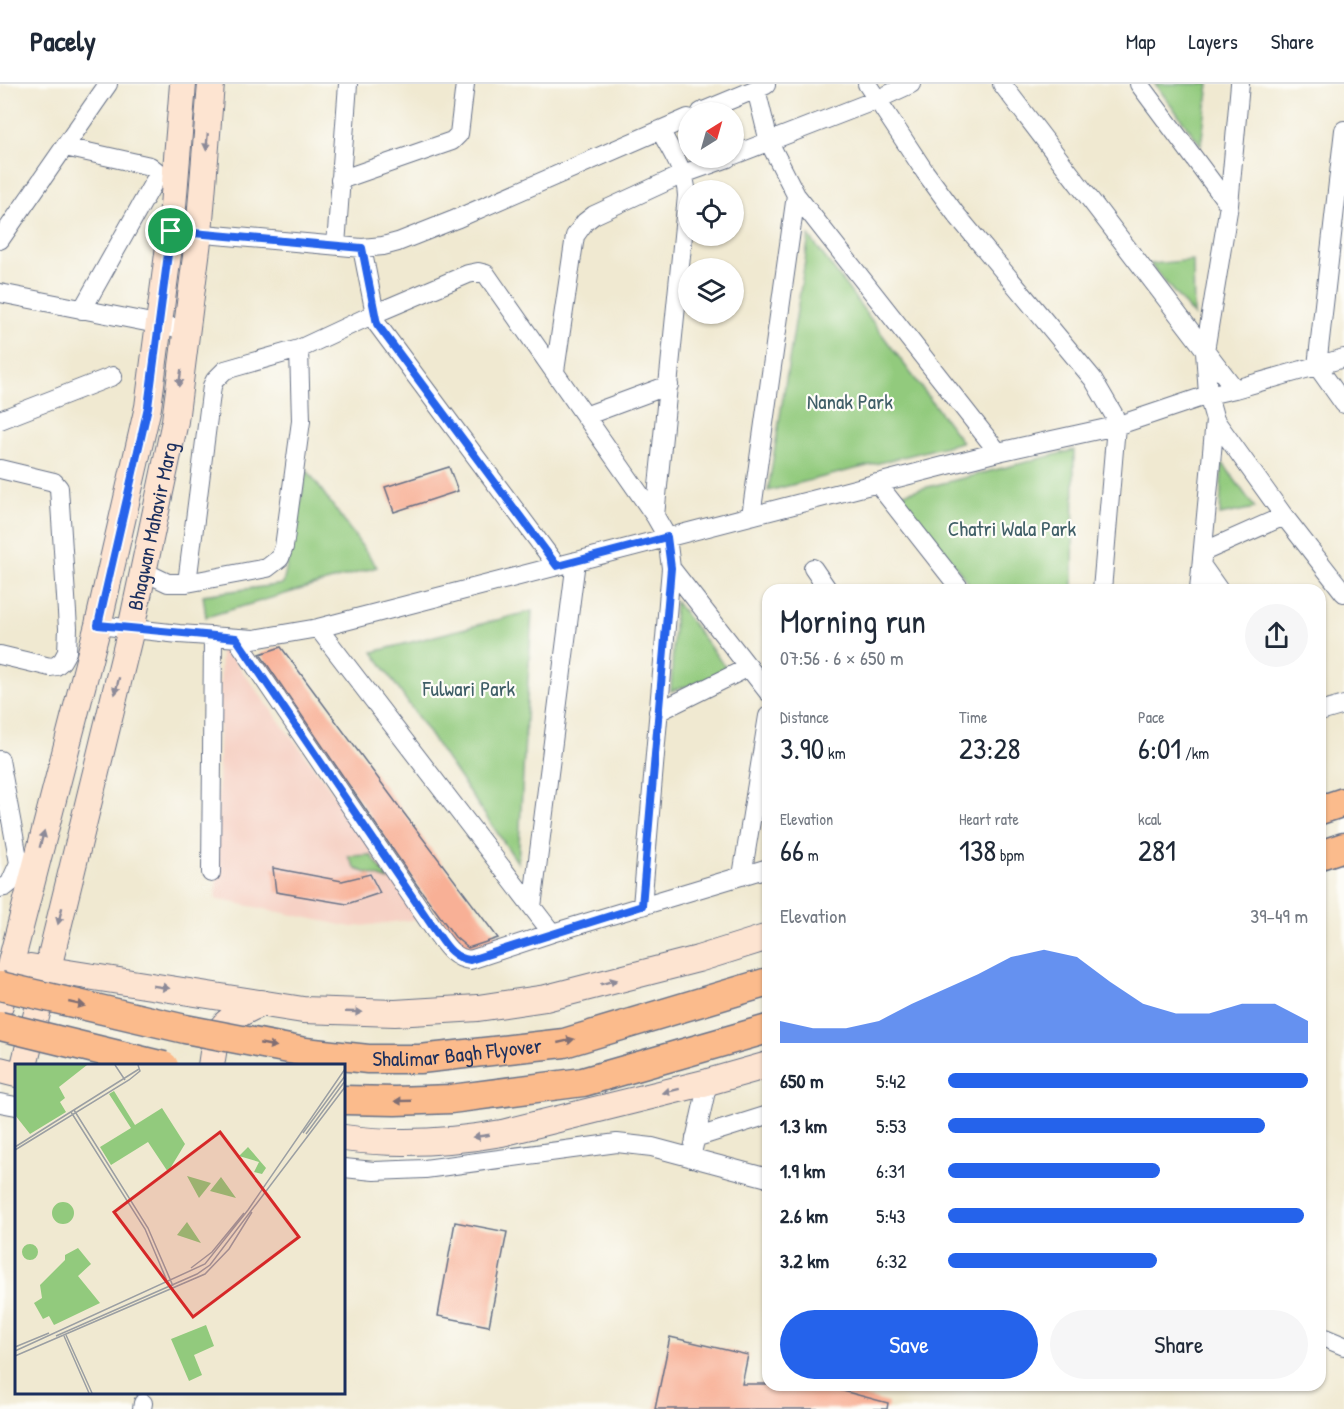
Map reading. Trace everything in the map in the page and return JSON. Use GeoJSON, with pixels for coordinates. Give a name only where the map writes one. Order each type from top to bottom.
{"type":"FeatureCollection","features":[{"type":"Feature","properties":{"kind":"main road"},"geometry":{"type":"LineString","coordinates":[[1326,808],[1344,802]]}},
{"type":"Feature","properties":{"kind":"main road"},"geometry":{"type":"LineString","coordinates":[[1326,853],[1344,847]]}},
{"type":"Feature","properties":{"kind":"main road","name":"Shalimar Bagh Flyover"},"geometry":{"type":"LineString","coordinates":[[4,970],[185,1029],[305,1052],[368,1059],[420,1059],[564,1043],[762,984]]}},
{"type":"Feature","properties":{"kind":"main road"},"geometry":{"type":"LineString","coordinates":[[0,1026],[160,1064]]}},
{"type":"Feature","properties":{"kind":"main road","name":"Shalimar Bagh Flyover"},"geometry":{"type":"LineString","coordinates":[[345,1100],[451,1099],[584,1082],[762,1031]]}},
{"type":"Feature","properties":{"kind":"street"},"geometry":{"type":"LineString","coordinates":[[0,240],[108,84]]}},
{"type":"Feature","properties":{"kind":"street","name":"Bhagwan Mahavir Marg"},"geometry":{"type":"LineString","coordinates":[[0,1005],[4,970],[98,625],[148,407],[171,231],[183,84]]}},
{"type":"Feature","properties":{"kind":"street","name":"Bhagwan Mahavir Marg"},"geometry":{"type":"LineString","coordinates":[[24,1064],[131,629],[175,421],[199,233],[212,84]]}},
{"type":"Feature","properties":{"kind":"street"},"geometry":{"type":"LineString","coordinates":[[336,245],[348,84]]}},
{"type":"Feature","properties":{"kind":"street"},"geometry":{"type":"LineString","coordinates":[[340,180],[452,141],[459,134],[465,84]]}},
{"type":"Feature","properties":{"kind":"street"},"geometry":{"type":"LineString","coordinates":[[744,151],[769,142],[872,92],[911,84]]}},
{"type":"Feature","properties":{"kind":"street"},"geometry":{"type":"LineString","coordinates":[[1002,84],[1235,390]]}},
{"type":"Feature","properties":{"kind":"street"},"geometry":{"type":"LineString","coordinates":[[1139,84],[1229,205]]}},
{"type":"Feature","properties":{"kind":"street"},"geometry":{"type":"LineString","coordinates":[[1240,84],[1229,205],[1204,351],[1208,395],[1215,420],[1284,516],[1344,592]]}},
{"type":"Feature","properties":{"kind":"street"},"geometry":{"type":"LineString","coordinates":[[724,102],[762,86],[769,142],[795,195],[999,452]]}},
{"type":"Feature","properties":{"kind":"street"},"geometry":{"type":"LineString","coordinates":[[872,92],[955,213],[1093,379],[1114,415],[1116,426],[1103,584]]}},
{"type":"Feature","properties":{"kind":"street"},"geometry":{"type":"LineString","coordinates":[[171,231],[362,248],[383,246],[456,219],[678,122]]}},
{"type":"Feature","properties":{"kind":"street"},"geometry":{"type":"LineString","coordinates":[[656,516],[687,196],[687,184],[683,174],[660,130]]}},
{"type":"Feature","properties":{"kind":"street"},"geometry":{"type":"LineString","coordinates":[[1344,130],[1317,366],[1344,404]]}},
{"type":"Feature","properties":{"kind":"street"},"geometry":{"type":"LineString","coordinates":[[65,147],[150,166],[159,173],[82,310]]}},
{"type":"Feature","properties":{"kind":"street"},"geometry":{"type":"LineString","coordinates":[[555,371],[575,236],[579,228],[594,216],[700,168]]}},
{"type":"Feature","properties":{"kind":"street"},"geometry":{"type":"LineString","coordinates":[[751,516],[795,195]]}},
{"type":"Feature","properties":{"kind":"street"},"geometry":{"type":"LineString","coordinates":[[362,248],[377,324],[557,566]]}},
{"type":"Feature","properties":{"kind":"street"},"geometry":{"type":"LineString","coordinates":[[187,583],[215,380],[225,370],[298,349],[468,274],[486,274],[656,516],[667,537],[671,568],[642,906]]}},
{"type":"Feature","properties":{"kind":"street"},"geometry":{"type":"LineString","coordinates":[[0,292],[187,330]]}},
{"type":"Feature","properties":{"kind":"street"},"geometry":{"type":"LineString","coordinates":[[143,571],[168,583],[187,583],[267,568],[279,558],[284,548],[301,421],[298,349]]}},
{"type":"Feature","properties":{"kind":"street"},"geometry":{"type":"LineString","coordinates":[[98,625],[254,639],[318,628],[999,452],[1116,426],[1208,395],[1235,390],[1344,358]]}},
{"type":"Feature","properties":{"kind":"street"},"geometry":{"type":"LineString","coordinates":[[0,420],[113,376]]}},
{"type":"Feature","properties":{"kind":"street"},"geometry":{"type":"LineString","coordinates":[[585,416],[669,385]]}},
{"type":"Feature","properties":{"kind":"street"},"geometry":{"type":"LineString","coordinates":[[1199,584],[1215,420]]}},
{"type":"Feature","properties":{"kind":"street"},"geometry":{"type":"LineString","coordinates":[[0,469],[54,482],[59,488],[68,628],[67,652],[62,662],[56,666],[50,667],[0,655]]}},
{"type":"Feature","properties":{"kind":"street"},"geometry":{"type":"LineString","coordinates":[[877,483],[956,584]]}},
{"type":"Feature","properties":{"kind":"street"},"geometry":{"type":"LineString","coordinates":[[1202,559],[1284,516]]}},
{"type":"Feature","properties":{"kind":"street"},"geometry":{"type":"LineString","coordinates":[[1202,559],[1216,584]]}},
{"type":"Feature","properties":{"kind":"street"},"geometry":{"type":"LineString","coordinates":[[532,907],[576,561]]}},
{"type":"Feature","properties":{"kind":"street"},"geometry":{"type":"LineString","coordinates":[[671,568],[762,684]]}},
{"type":"Feature","properties":{"kind":"street"},"geometry":{"type":"LineString","coordinates":[[813,568],[824,584]]}},
{"type":"Feature","properties":{"kind":"street"},"geometry":{"type":"LineString","coordinates":[[318,628],[552,933]]}},
{"type":"Feature","properties":{"kind":"street"},"geometry":{"type":"LineString","coordinates":[[211,873],[213,636]]}},
{"type":"Feature","properties":{"kind":"street"},"geometry":{"type":"LineString","coordinates":[[236,638],[429,921],[453,954],[461,959],[470,960],[762,870]]}},
{"type":"Feature","properties":{"kind":"street"},"geometry":{"type":"LineString","coordinates":[[657,712],[749,667]]}},
{"type":"Feature","properties":{"kind":"street"},"geometry":{"type":"LineString","coordinates":[[1326,710],[1344,705]]}},
{"type":"Feature","properties":{"kind":"street"},"geometry":{"type":"LineString","coordinates":[[742,876],[762,753]]}},
{"type":"Feature","properties":{"kind":"street"},"geometry":{"type":"LineString","coordinates":[[0,760],[19,863],[10,883],[0,888]]}},
{"type":"Feature","properties":{"kind":"street"},"geometry":{"type":"LineString","coordinates":[[4,970],[46,970],[303,1010],[395,1013],[478,1008],[546,998],[698,959],[762,940]]}},
{"type":"Feature","properties":{"kind":"street"},"geometry":{"type":"LineString","coordinates":[[211,1064],[221,1029],[236,1016],[261,1003]]}},
{"type":"Feature","properties":{"kind":"street"},"geometry":{"type":"LineString","coordinates":[[762,1067],[708,1082],[477,1137],[388,1141],[349,1139],[346,1168],[382,1171],[425,1169],[617,1143],[652,1147],[762,1176]]}},
{"type":"Feature","properties":{"kind":"street"},"geometry":{"type":"LineString","coordinates":[[0,1070],[15,1074]]}},
{"type":"Feature","properties":{"kind":"street"},"geometry":{"type":"LineString","coordinates":[[691,1158],[708,1082]]}},
{"type":"Feature","properties":{"kind":"street"},"geometry":{"type":"LineString","coordinates":[[0,1102],[15,1106]]}},
{"type":"Feature","properties":{"kind":"street"},"geometry":{"type":"LineString","coordinates":[[695,1138],[762,1117]]}},
{"type":"Feature","properties":{"kind":"street"},"geometry":{"type":"LineString","coordinates":[[1326,1338],[1344,1346]]}},
{"type":"Feature","properties":{"kind":"shaded area"},"geometry":{"type":"Polygon","coordinates":[[[221,643],[427,918],[352,927],[216,899],[221,643]]]}},
{"type":"Feature","properties":{"kind":"green space"},"geometry":{"type":"Polygon","coordinates":[[[1155,84],[1209,84],[1201,145],[1155,84]]]}},
{"type":"Feature","properties":{"kind":"green space","name":"Nanak Park"},"geometry":{"type":"Polygon","coordinates":[[[809,236],[962,442],[768,491],[809,236]]]}},
{"type":"Feature","properties":{"kind":"green space"},"geometry":{"type":"Polygon","coordinates":[[[1193,260],[1194,316],[1150,264],[1193,260]]]}},
{"type":"Feature","properties":{"kind":"green space","name":"Chatri Wala Park"},"geometry":{"type":"Polygon","coordinates":[[[1074,450],[1073,584],[969,584],[900,494],[1074,450]]]}},
{"type":"Feature","properties":{"kind":"green space"},"geometry":{"type":"Polygon","coordinates":[[[1222,462],[1255,508],[1220,515],[1222,462]]]}},
{"type":"Feature","properties":{"kind":"green space"},"geometry":{"type":"Polygon","coordinates":[[[307,470],[377,567],[206,617],[203,595],[283,584],[307,470]]]}},
{"type":"Feature","properties":{"kind":"green space"},"geometry":{"type":"Polygon","coordinates":[[[675,601],[730,673],[671,691],[675,601]]]}},
{"type":"Feature","properties":{"kind":"green space","name":"Fulwari Park"},"geometry":{"type":"Polygon","coordinates":[[[532,611],[518,863],[373,652],[532,611]]]}},
{"type":"Feature","properties":{"kind":"green space"},"geometry":{"type":"Polygon","coordinates":[[[371,855],[389,880],[356,869],[348,856],[371,855]]]}},
{"type":"Feature","properties":{"kind":"building"},"geometry":{"type":"Polygon","coordinates":[[[449,467],[458,491],[394,512],[385,487],[449,467]]]}},
{"type":"Feature","properties":{"kind":"building"},"geometry":{"type":"Polygon","coordinates":[[[281,647],[498,938],[468,948],[455,937],[260,654],[281,647]]]}},
{"type":"Feature","properties":{"kind":"building"},"geometry":{"type":"Polygon","coordinates":[[[273,868],[342,881],[370,874],[380,893],[347,904],[276,892],[273,868]]]}},
{"type":"Feature","properties":{"kind":"building"},"geometry":{"type":"Polygon","coordinates":[[[455,1222],[507,1232],[489,1326],[438,1316],[455,1222]]]}},
{"type":"Feature","properties":{"kind":"building"},"geometry":{"type":"Polygon","coordinates":[[[670,1337],[748,1355],[742,1384],[762,1384],[762,1391],[843,1391],[888,1403],[887,1409],[655,1409],[670,1337]]]}},
{"type":"Feature","properties":{"kind":"route"},"geometry":{"type":"LineString","coordinates":[[171,231],[362,248],[377,324],[557,566],[667,537],[671,568],[642,906],[470,960],[461,959],[446,946],[236,638],[98,625],[148,407],[171,231]]}}]}
